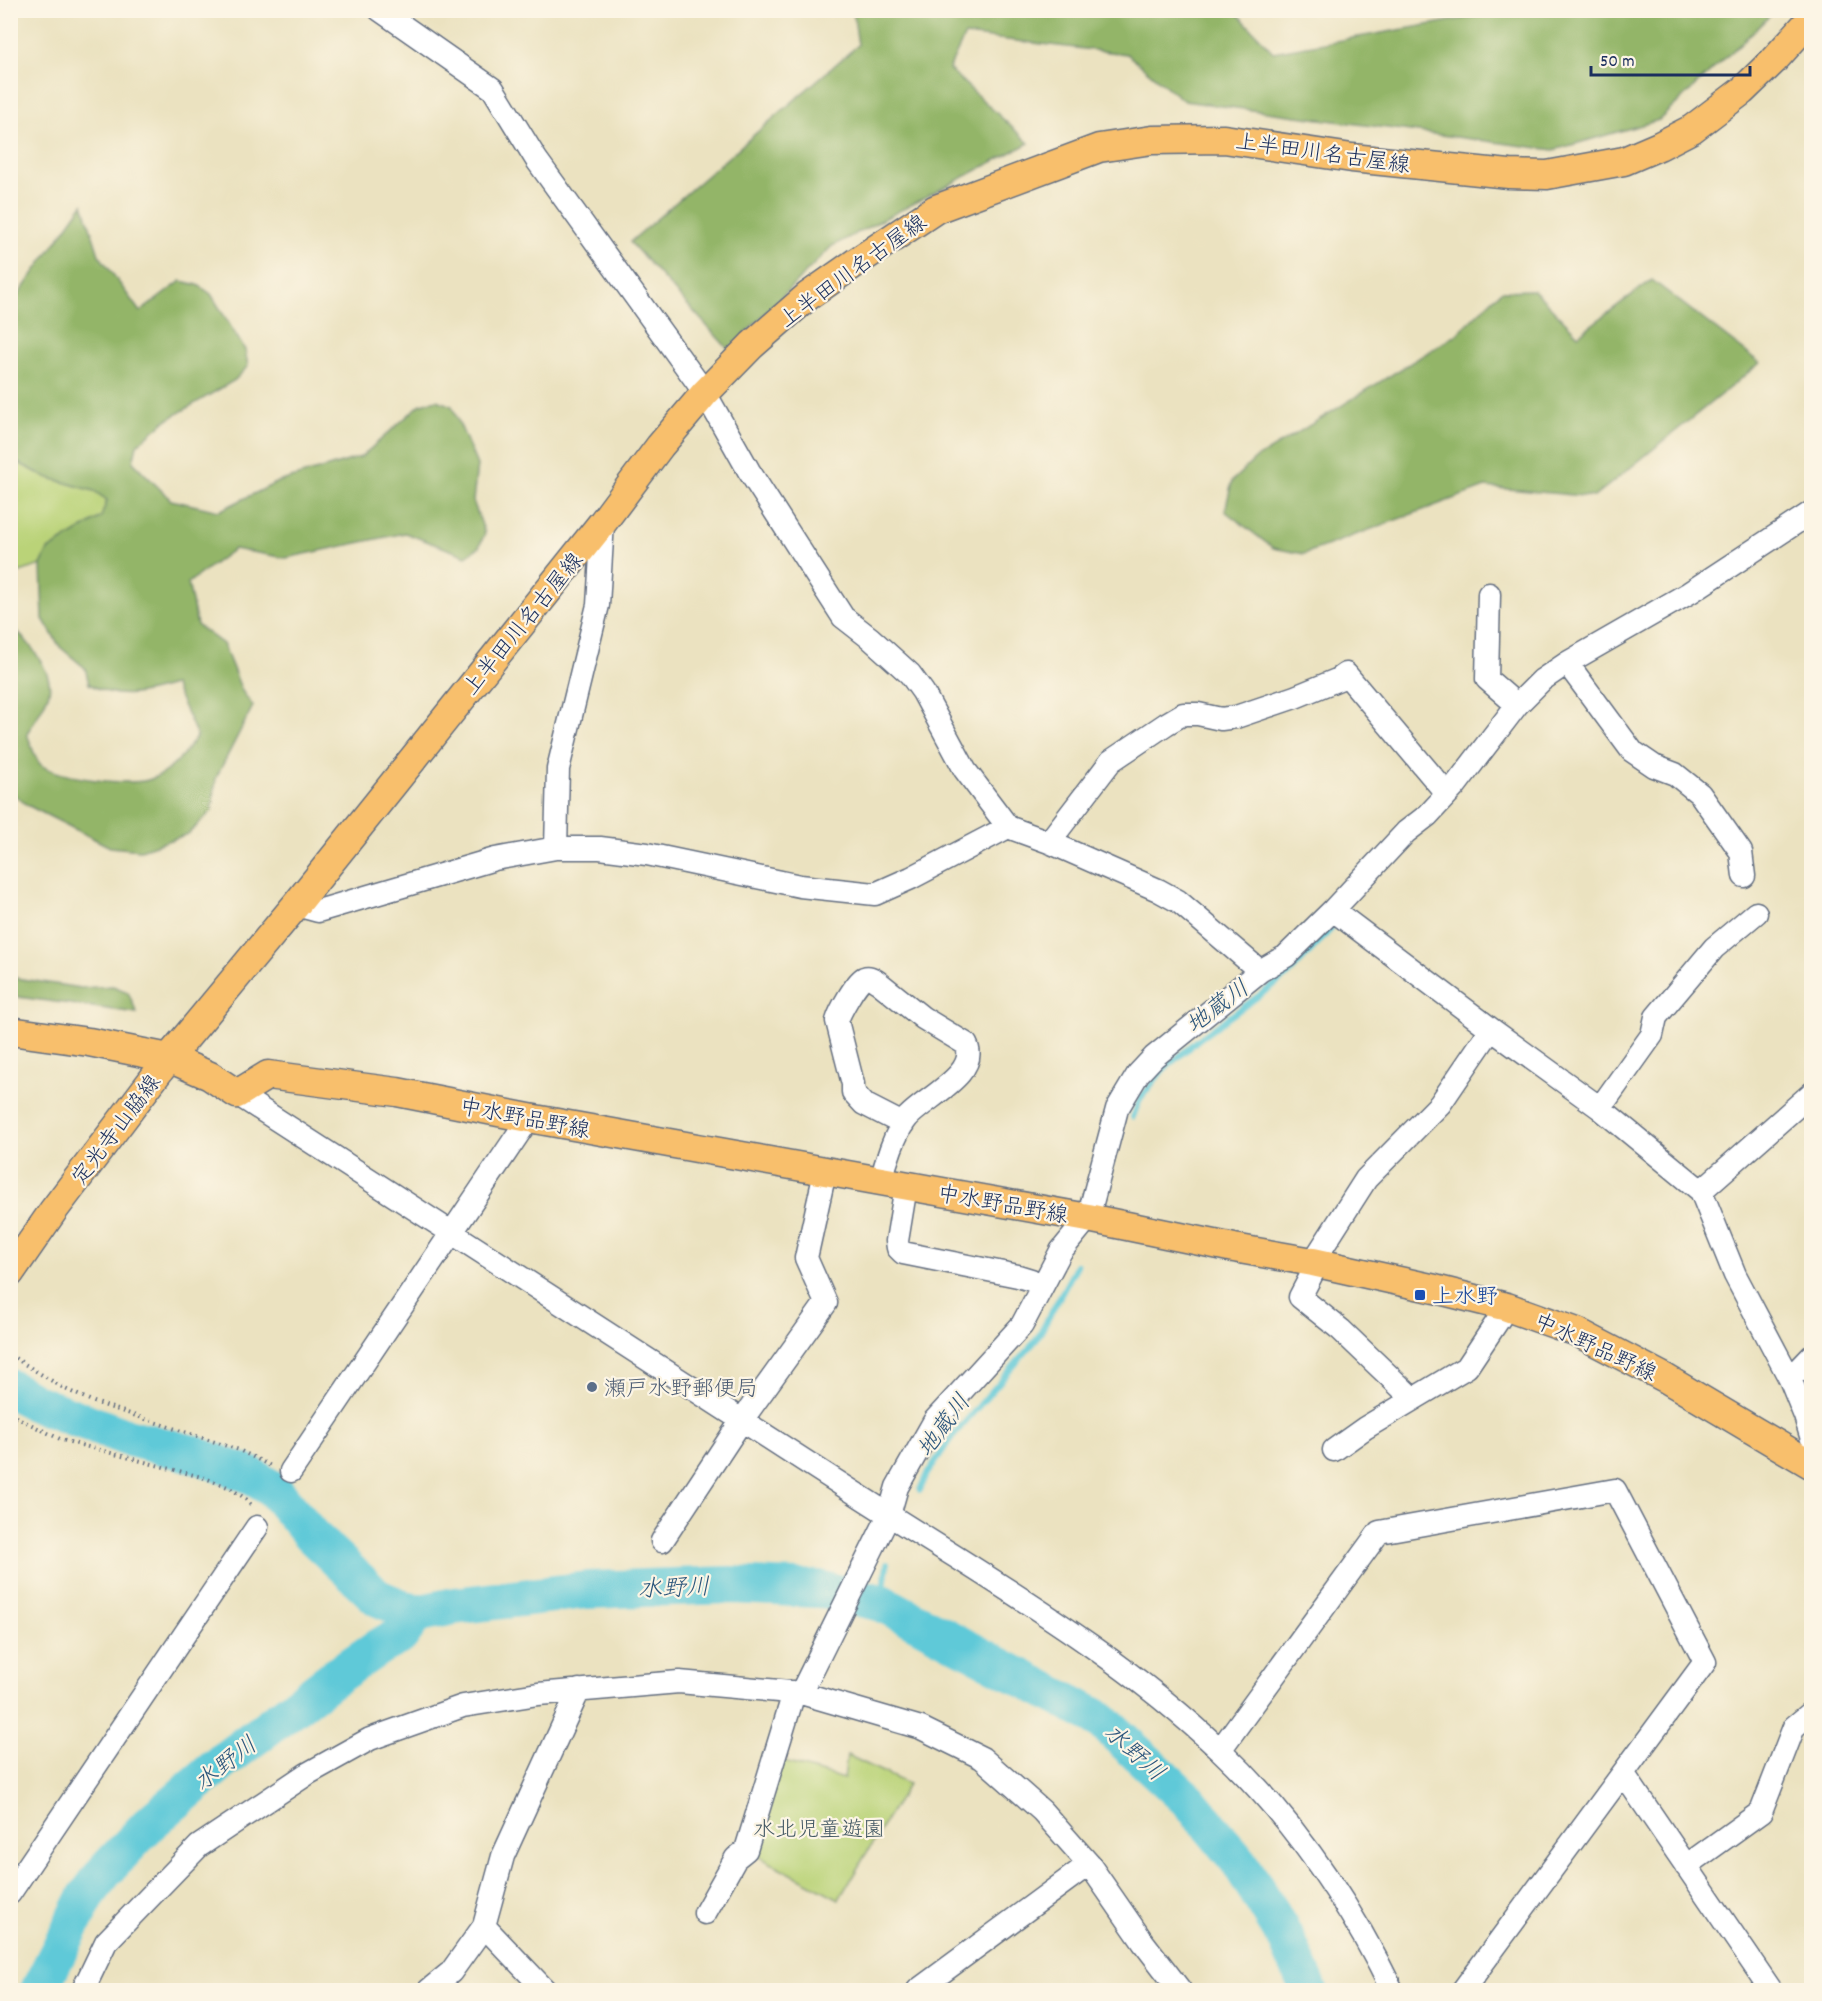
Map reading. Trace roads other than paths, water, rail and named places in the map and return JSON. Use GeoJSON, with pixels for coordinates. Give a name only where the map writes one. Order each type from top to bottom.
{"type":"FeatureCollection","features":[{"type":"Feature","properties":{"kind":"main road","name":"上半田川名古屋線"},"geometry":{"type":"LineString","coordinates":[[169,1058],[296,905],[603,522],[660,446],[705,393],[752,345],[808,296],[936,209],[1099,148],[1152,140],[1224,139],[1352,158],[1469,171],[1547,175],[1624,161],[1692,129],[1742,91],[1812,18]]}},
{"type":"Feature","properties":{"kind":"main road","name":"定光寺山脇線"},"geometry":{"type":"LineString","coordinates":[[10,1031],[89,1042],[169,1058],[53,1211],[10,1272]]}},
{"type":"Feature","properties":{"kind":"main road"},"geometry":{"type":"LineString","coordinates":[[169,1058],[210,1076],[237,1094]]}},
{"type":"Feature","properties":{"kind":"main road","name":"中水野品野線"},"geometry":{"type":"LineString","coordinates":[[237,1094],[268,1076],[397,1092],[825,1172],[1088,1218],[1313,1262],[1507,1307],[1577,1332],[1665,1378],[1812,1465]]}},
{"type":"Feature","properties":{"kind":"street"},"geometry":{"type":"LineString","coordinates":[[380,10],[493,89],[536,159],[705,393],[749,471],[843,617],[910,674],[923,692],[965,770],[1008,827],[1049,842],[1178,901],[1260,971]]}},
{"type":"Feature","properties":{"kind":"street"},"geometry":{"type":"LineString","coordinates":[[705,1913],[736,1858],[746,1850],[802,1687],[889,1515],[897,1487],[935,1420],[1022,1324],[1061,1251],[1088,1218],[1117,1109],[1138,1074],[1154,1058],[1260,971],[1286,956],[1406,832],[1428,815],[1448,794],[1517,705],[1542,680],[1567,663],[1689,593],[1812,512]]}},
{"type":"Feature","properties":{"kind":"street"},"geometry":{"type":"LineString","coordinates":[[556,848],[558,769],[598,605],[603,522]]}},
{"type":"Feature","properties":{"kind":"street"},"geometry":{"type":"LineString","coordinates":[[1489,594],[1487,679],[1517,705]]}},
{"type":"Feature","properties":{"kind":"street"},"geometry":{"type":"LineString","coordinates":[[1567,663],[1632,751],[1654,766],[1675,774],[1700,794],[1741,852],[1744,876]]}},
{"type":"Feature","properties":{"kind":"street"},"geometry":{"type":"LineString","coordinates":[[1049,842],[1111,760],[1183,714],[1221,718],[1236,717],[1295,698],[1346,674],[1448,794]]}},
{"type":"Feature","properties":{"kind":"street"},"geometry":{"type":"LineString","coordinates":[[296,905],[318,911],[495,859],[556,848],[600,848],[647,854],[800,886],[875,894],[911,878],[1008,827]]}},
{"type":"Feature","properties":{"kind":"street"},"geometry":{"type":"LineString","coordinates":[[1333,910],[1600,1108],[1701,1191],[1735,1275],[1790,1378],[1812,1439]]}},
{"type":"Feature","properties":{"kind":"street"},"geometry":{"type":"LineString","coordinates":[[1600,1108],[1652,1035],[1656,1017],[1714,948],[1756,913]]}},
{"type":"Feature","properties":{"kind":"street"},"geometry":{"type":"LineString","coordinates":[[903,1124],[864,1104],[853,1092],[837,1020],[859,982],[865,978],[871,977],[923,1018],[966,1044],[970,1056],[961,1073],[908,1117],[884,1169],[894,1184],[898,1248],[903,1253],[1018,1276],[1042,1287]]}},
{"type":"Feature","properties":{"kind":"street"},"geometry":{"type":"LineString","coordinates":[[1413,1400],[1341,1330],[1300,1297],[1313,1272],[1313,1262],[1366,1179],[1440,1104],[1491,1029]]}},
{"type":"Feature","properties":{"kind":"street"},"geometry":{"type":"LineString","coordinates":[[1701,1191],[1812,1093]]}},
{"type":"Feature","properties":{"kind":"street"},"geometry":{"type":"LineString","coordinates":[[237,1094],[1058,1622],[1145,1685],[1220,1750],[1266,1799],[1320,1867],[1375,1956],[1392,1990]]}},
{"type":"Feature","properties":{"kind":"street"},"geometry":{"type":"LineString","coordinates":[[291,1471],[529,1118]]}},
{"type":"Feature","properties":{"kind":"street"},"geometry":{"type":"LineString","coordinates":[[662,1541],[742,1420],[826,1304],[806,1258],[825,1172]]}},
{"type":"Feature","properties":{"kind":"street"},"geometry":{"type":"LineString","coordinates":[[1334,1450],[1365,1428],[1467,1367],[1507,1307]]}},
{"type":"Feature","properties":{"kind":"street"},"geometry":{"type":"LineString","coordinates":[[1790,1378],[1812,1356]]}},
{"type":"Feature","properties":{"kind":"street"},"geometry":{"type":"LineString","coordinates":[[1220,1750],[1379,1532],[1615,1490],[1705,1662],[1463,1990]]}},
{"type":"Feature","properties":{"kind":"street"},"geometry":{"type":"LineString","coordinates":[[10,1893],[257,1527]]}},
{"type":"Feature","properties":{"kind":"street"},"geometry":{"type":"LineString","coordinates":[[83,1990],[106,1942],[199,1846],[307,1774],[370,1739],[463,1706],[538,1694],[679,1682],[802,1687],[921,1728],[982,1758],[1042,1811],[1089,1864],[1143,1942],[1180,1990]]}},
{"type":"Feature","properties":{"kind":"street"},"geometry":{"type":"LineString","coordinates":[[429,1990],[451,1972],[483,1926],[503,1856],[579,1690]]}},
{"type":"Feature","properties":{"kind":"street"},"geometry":{"type":"LineString","coordinates":[[1686,1866],[1761,1812],[1794,1727],[1812,1712]]}},
{"type":"Feature","properties":{"kind":"street"},"geometry":{"type":"LineString","coordinates":[[1623,1773],[1771,1990]]}},
{"type":"Feature","properties":{"kind":"street"},"geometry":{"type":"LineString","coordinates":[[918,1990],[1089,1864]]}},
{"type":"Feature","properties":{"kind":"street"},"geometry":{"type":"LineString","coordinates":[[483,1926],[545,1990]]}},
{"type":"Feature","properties":{"kind":"waterway","name":"地蔵川"},"geometry":{"type":"LineString","coordinates":[[1133,1117],[1140,1099],[1163,1070],[1199,1039],[1289,974],[1331,929]]}},
{"type":"Feature","properties":{"kind":"waterway","name":"地蔵川"},"geometry":{"type":"LineString","coordinates":[[920,1490],[927,1474],[952,1437],[1037,1339],[1077,1265]]}},
{"type":"Feature","properties":{"kind":"waterway"},"geometry":{"type":"LineString","coordinates":[[10,1388],[35,1403],[126,1437],[193,1454],[250,1475],[274,1490],[311,1535],[378,1598],[416,1614]]}},
{"type":"Feature","properties":{"kind":"waterway","name":"地蔵川"},"geometry":{"type":"LineString","coordinates":[[882,1603],[887,1564]]}},
{"type":"Feature","properties":{"kind":"waterway","name":"水野川"},"geometry":{"type":"LineString","coordinates":[[39,1990],[86,1897],[104,1872],[150,1823],[222,1762],[329,1681],[380,1646],[400,1636],[416,1614],[454,1606],[587,1590],[730,1585],[819,1589],[882,1603],[1101,1720],[1189,1801],[1240,1863],[1287,1940],[1309,1990]]}},
{"type":"Feature","properties":{"kind":"place","name":"上水野"},"geometry":{"type":"Point","coordinates":[1420,1295]}},
{"type":"Feature","properties":{"kind":"place","name":"瀬戸水野郵便局"},"geometry":{"type":"Point","coordinates":[592,1387]}},
{"type":"Feature","properties":{"kind":"park label","name":"水北児童遊園"},"geometry":{"type":"Point","coordinates":[819,1828]}}]}
